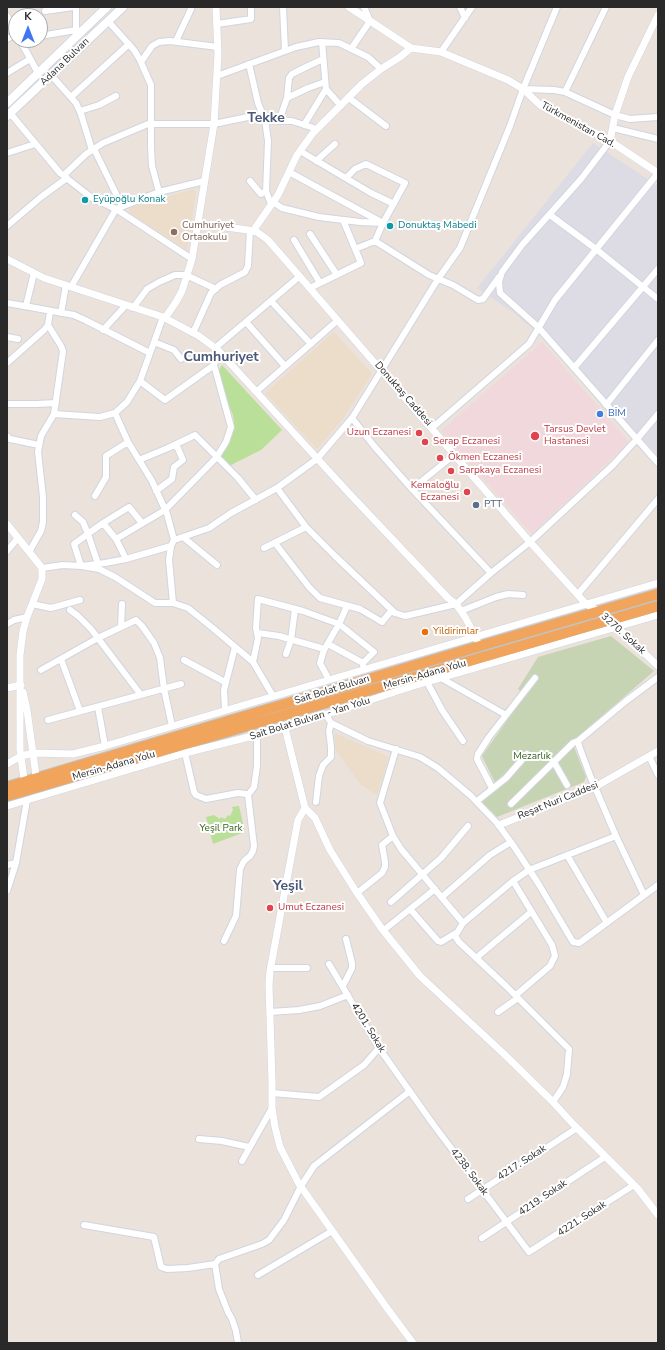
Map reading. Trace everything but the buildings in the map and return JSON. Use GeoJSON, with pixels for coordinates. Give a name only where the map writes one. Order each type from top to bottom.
{"type":"FeatureCollection","features":[{"type":"Feature","properties":{"kind":"highway","name":"Sait Bolat Bulvarı"},"geometry":{"type":"LineString","coordinates":[[37,788],[478,641],[598,611],[658,594]]}},
{"type":"Feature","properties":{"kind":"highway","name":"Mersin-Adana Yolu"},"geometry":{"type":"LineString","coordinates":[[7,796],[658,606]]}},
{"type":"Feature","properties":{"kind":"highway"},"geometry":{"type":"LineString","coordinates":[[7,788],[26,791]]}},
{"type":"Feature","properties":{"kind":"main road","name":"Adana Bulvarı"},"geometry":{"type":"LineString","coordinates":[[7,103],[76,34],[107,7]]}},
{"type":"Feature","properties":{"kind":"main road","name":"Adana Bulvarı"},"geometry":{"type":"LineString","coordinates":[[8,115],[122,7]]}},
{"type":"Feature","properties":{"kind":"street"},"geometry":{"type":"LineString","coordinates":[[48,11],[75,7],[76,34],[48,36]]}},
{"type":"Feature","properties":{"kind":"street"},"geometry":{"type":"LineString","coordinates":[[54,414],[100,417],[114,413],[127,402],[140,381],[164,318],[179,297],[192,259],[214,124],[218,47],[216,7]]}},
{"type":"Feature","properties":{"kind":"street"},"geometry":{"type":"LineString","coordinates":[[218,24],[251,19],[251,7]]}},
{"type":"Feature","properties":{"kind":"street"},"geometry":{"type":"LineString","coordinates":[[283,7],[285,51]]}},
{"type":"Feature","properties":{"kind":"street","name":"Türkmenistan Cad."},"geometry":{"type":"LineString","coordinates":[[349,7],[411,48],[441,52],[508,80],[523,89],[540,105],[610,141],[658,173]]}},
{"type":"Feature","properties":{"kind":"street"},"geometry":{"type":"LineString","coordinates":[[350,49],[370,21],[364,7]]}},
{"type":"Feature","properties":{"kind":"street"},"geometry":{"type":"LineString","coordinates":[[460,7],[464,18]]}},
{"type":"Feature","properties":{"kind":"street"},"geometry":{"type":"LineString","coordinates":[[441,52],[472,7]]}},
{"type":"Feature","properties":{"kind":"street"},"geometry":{"type":"LineString","coordinates":[[81,566],[126,559],[173,543],[183,537],[209,528],[231,513],[277,488],[317,459],[352,418],[438,279],[460,248],[510,126],[523,89],[556,7]]}},
{"type":"Feature","properties":{"kind":"street"},"geometry":{"type":"LineString","coordinates":[[565,92],[606,7]]}},
{"type":"Feature","properties":{"kind":"street"},"geometry":{"type":"LineString","coordinates":[[176,41],[191,9]]}},
{"type":"Feature","properties":{"kind":"street"},"geometry":{"type":"LineString","coordinates":[[375,241],[429,275],[453,285],[478,300],[483,299],[522,245],[581,179],[610,141],[615,115],[628,77],[658,15]]}},
{"type":"Feature","properties":{"kind":"street"},"geometry":{"type":"LineString","coordinates":[[108,21],[134,50],[151,85],[152,166],[159,192]]}},
{"type":"Feature","properties":{"kind":"street"},"geometry":{"type":"LineString","coordinates":[[141,62],[152,46],[159,42],[176,41],[218,47]]}},
{"type":"Feature","properties":{"kind":"street"},"geometry":{"type":"LineString","coordinates":[[304,125],[325,85],[322,42]]}},
{"type":"Feature","properties":{"kind":"street"},"geometry":{"type":"LineString","coordinates":[[217,76],[296,47],[322,42],[339,43],[368,57],[381,69]]}},
{"type":"Feature","properties":{"kind":"street"},"geometry":{"type":"LineString","coordinates":[[71,97],[129,44]]}},
{"type":"Feature","properties":{"kind":"street"},"geometry":{"type":"LineString","coordinates":[[24,48],[38,73]]}},
{"type":"Feature","properties":{"kind":"street"},"geometry":{"type":"LineString","coordinates":[[193,333],[211,293],[220,285],[245,272],[248,266],[251,230],[272,203],[300,151],[317,129],[362,84],[411,48]]}},
{"type":"Feature","properties":{"kind":"street"},"geometry":{"type":"LineString","coordinates":[[7,73],[30,59]]}},
{"type":"Feature","properties":{"kind":"street"},"geometry":{"type":"LineString","coordinates":[[279,121],[287,98],[289,78],[292,74],[323,60]]}},
{"type":"Feature","properties":{"kind":"street"},"geometry":{"type":"LineString","coordinates":[[249,64],[258,103],[265,120],[268,141],[266,191],[272,203],[282,208],[319,217],[383,223]]}},
{"type":"Feature","properties":{"kind":"street"},"geometry":{"type":"LineString","coordinates":[[51,75],[71,97],[80,112],[93,149],[119,208]]}},
{"type":"Feature","properties":{"kind":"street"},"geometry":{"type":"LineString","coordinates":[[287,98],[308,88],[325,85]]}},
{"type":"Feature","properties":{"kind":"street"},"geometry":{"type":"LineString","coordinates":[[325,85],[341,106]]}},
{"type":"Feature","properties":{"kind":"street"},"geometry":{"type":"LineString","coordinates":[[523,89],[554,90],[565,92],[615,115],[630,119],[658,117]]}},
{"type":"Feature","properties":{"kind":"street"},"geometry":{"type":"LineString","coordinates":[[80,112],[99,105],[116,96]]}},
{"type":"Feature","properties":{"kind":"street"},"geometry":{"type":"LineString","coordinates":[[349,98],[386,126]]}},
{"type":"Feature","properties":{"kind":"street"},"geometry":{"type":"LineString","coordinates":[[7,226],[65,176],[86,154],[103,143],[151,124],[214,124],[262,114]]}},
{"type":"Feature","properties":{"kind":"street"},"geometry":{"type":"LineString","coordinates":[[8,115],[65,176],[92,198],[119,208],[192,259]]}},
{"type":"Feature","properties":{"kind":"street"},"geometry":{"type":"LineString","coordinates":[[265,120],[292,121],[317,129]]}},
{"type":"Feature","properties":{"kind":"street"},"geometry":{"type":"LineString","coordinates":[[613,128],[658,139]]}},
{"type":"Feature","properties":{"kind":"street"},"geometry":{"type":"LineString","coordinates":[[7,153],[35,144]]}},
{"type":"Feature","properties":{"kind":"street"},"geometry":{"type":"LineString","coordinates":[[316,161],[335,144]]}},
{"type":"Feature","properties":{"kind":"street"},"geometry":{"type":"LineString","coordinates":[[300,151],[371,193],[394,204]]}},
{"type":"Feature","properties":{"kind":"street"},"geometry":{"type":"LineString","coordinates":[[346,178],[355,169],[366,164],[405,183],[375,241],[355,249]]}},
{"type":"Feature","properties":{"kind":"street"},"geometry":{"type":"LineString","coordinates":[[289,172],[383,223]]}},
{"type":"Feature","properties":{"kind":"street"},"geometry":{"type":"LineString","coordinates":[[432,428],[529,344],[555,300],[658,173]]}},
{"type":"Feature","properties":{"kind":"street"},"geometry":{"type":"LineString","coordinates":[[61,313],[69,286],[119,208],[159,192],[204,181]]}},
{"type":"Feature","properties":{"kind":"street"},"geometry":{"type":"LineString","coordinates":[[250,181],[260,194],[266,191]]}},
{"type":"Feature","properties":{"kind":"street"},"geometry":{"type":"LineString","coordinates":[[550,215],[596,249],[658,299]]}},
{"type":"Feature","properties":{"kind":"street"},"geometry":{"type":"LineString","coordinates":[[310,288],[361,263],[342,220]]}},
{"type":"Feature","properties":{"kind":"street","name":"Donuktaş Caddesi"},"geometry":{"type":"LineString","coordinates":[[198,223],[251,230],[257,232],[268,240],[530,542],[586,604]]}},
{"type":"Feature","properties":{"kind":"street"},"geometry":{"type":"LineString","coordinates":[[310,234],[338,275]]}},
{"type":"Feature","properties":{"kind":"street"},"geometry":{"type":"LineString","coordinates":[[294,240],[320,283]]}},
{"type":"Feature","properties":{"kind":"street"},"geometry":{"type":"LineString","coordinates":[[7,258],[44,278],[164,318],[193,333],[217,349],[257,391],[317,459],[448,598],[456,604],[478,641]]}},
{"type":"Feature","properties":{"kind":"street"},"geometry":{"type":"LineString","coordinates":[[574,368],[658,269]]}},
{"type":"Feature","properties":{"kind":"street"},"geometry":{"type":"LineString","coordinates":[[502,272],[499,282],[500,293],[538,327],[658,463]]}},
{"type":"Feature","properties":{"kind":"street"},"geometry":{"type":"LineString","coordinates":[[26,306],[34,273]]}},
{"type":"Feature","properties":{"kind":"street"},"geometry":{"type":"LineString","coordinates":[[103,330],[130,307],[147,289],[175,275],[186,275],[216,289]]}},
{"type":"Feature","properties":{"kind":"street"},"geometry":{"type":"LineString","coordinates":[[116,539],[165,510],[216,458],[226,442],[231,427],[214,366],[217,349],[300,276]]}},
{"type":"Feature","properties":{"kind":"street"},"geometry":{"type":"LineString","coordinates":[[271,301],[311,344]]}},
{"type":"Feature","properties":{"kind":"street"},"geometry":{"type":"LineString","coordinates":[[7,303],[80,318],[150,353]]}},
{"type":"Feature","properties":{"kind":"street"},"geometry":{"type":"LineString","coordinates":[[7,362],[39,336],[48,325],[50,311]]}},
{"type":"Feature","properties":{"kind":"street"},"geometry":{"type":"LineString","coordinates":[[257,391],[338,320]]}},
{"type":"Feature","properties":{"kind":"street"},"geometry":{"type":"LineString","coordinates":[[246,322],[285,366]]}},
{"type":"Feature","properties":{"kind":"street"},"geometry":{"type":"LineString","coordinates":[[29,552],[41,531],[43,522],[43,497],[38,452],[41,436],[54,414],[63,351],[48,325]]}},
{"type":"Feature","properties":{"kind":"street"},"geometry":{"type":"LineString","coordinates":[[7,337],[18,339]]}},
{"type":"Feature","properties":{"kind":"street"},"geometry":{"type":"LineString","coordinates":[[606,404],[658,340]]}},
{"type":"Feature","properties":{"kind":"street"},"geometry":{"type":"LineString","coordinates":[[154,342],[174,350],[181,359]]}},
{"type":"Feature","properties":{"kind":"street"},"geometry":{"type":"LineString","coordinates":[[140,381],[165,400],[214,366]]}},
{"type":"Feature","properties":{"kind":"street"},"geometry":{"type":"LineString","coordinates":[[7,404],[56,403]]}},
{"type":"Feature","properties":{"kind":"street"},"geometry":{"type":"LineString","coordinates":[[114,413],[165,510],[173,543],[169,560],[173,603]]}},
{"type":"Feature","properties":{"kind":"street"},"geometry":{"type":"LineString","coordinates":[[277,488],[306,526],[335,556],[392,610],[405,616],[456,604],[491,573],[530,542],[613,464],[658,414]]}},
{"type":"Feature","properties":{"kind":"street"},"geometry":{"type":"LineString","coordinates":[[352,418],[412,489],[491,573]]}},
{"type":"Feature","properties":{"kind":"street"},"geometry":{"type":"LineString","coordinates":[[139,460],[195,435],[216,458],[238,478],[256,500]]}},
{"type":"Feature","properties":{"kind":"street"},"geometry":{"type":"LineString","coordinates":[[7,436],[10,439],[39,445]]}},
{"type":"Feature","properties":{"kind":"street"},"geometry":{"type":"LineString","coordinates":[[95,496],[106,476],[106,456],[128,442]]}},
{"type":"Feature","properties":{"kind":"street"},"geometry":{"type":"LineString","coordinates":[[156,491],[172,479],[174,467],[183,460],[176,444]]}},
{"type":"Feature","properties":{"kind":"street"},"geometry":{"type":"LineString","coordinates":[[412,489],[454,455]]}},
{"type":"Feature","properties":{"kind":"street"},"geometry":{"type":"LineString","coordinates":[[578,594],[658,499]]}},
{"type":"Feature","properties":{"kind":"street"},"geometry":{"type":"LineString","coordinates":[[81,566],[74,544],[103,523],[129,507],[142,523]]}},
{"type":"Feature","properties":{"kind":"street"},"geometry":{"type":"LineString","coordinates":[[75,515],[83,522],[98,564]]}},
{"type":"Feature","properties":{"kind":"street"},"geometry":{"type":"LineString","coordinates":[[103,523],[116,539],[126,559]]}},
{"type":"Feature","properties":{"kind":"street"},"geometry":{"type":"LineString","coordinates":[[7,524],[42,568],[42,579],[23,631],[20,655],[21,756],[26,791],[16,863],[7,891]]}},
{"type":"Feature","properties":{"kind":"street"},"geometry":{"type":"LineString","coordinates":[[264,548],[306,526]]}},
{"type":"Feature","properties":{"kind":"street"},"geometry":{"type":"LineString","coordinates":[[183,537],[216,565]]}},
{"type":"Feature","properties":{"kind":"street"},"geometry":{"type":"LineString","coordinates":[[7,551],[18,538]]}},
{"type":"Feature","properties":{"kind":"street"},"geometry":{"type":"LineString","coordinates":[[275,543],[314,593],[320,598],[360,609],[382,622],[392,610]]}},
{"type":"Feature","properties":{"kind":"street"},"geometry":{"type":"LineString","coordinates":[[42,568],[63,565],[99,569],[115,577],[155,603],[173,603],[188,608],[253,662],[273,696]]}},
{"type":"Feature","properties":{"kind":"street"},"geometry":{"type":"LineString","coordinates":[[7,764],[21,756],[34,753],[73,754],[105,746],[329,680],[364,666],[478,641],[586,604],[658,583]]}},
{"type":"Feature","properties":{"kind":"street"},"geometry":{"type":"LineString","coordinates":[[461,611],[508,594],[523,595]]}},
{"type":"Feature","properties":{"kind":"street"},"geometry":{"type":"LineString","coordinates":[[253,662],[258,633],[256,628],[258,599],[295,609],[339,624],[374,652],[364,666]]}},
{"type":"Feature","properties":{"kind":"street"},"geometry":{"type":"LineString","coordinates":[[32,604],[51,608],[80,600]]}},
{"type":"Feature","properties":{"kind":"street"},"geometry":{"type":"LineString","coordinates":[[121,627],[122,604]]}},
{"type":"Feature","properties":{"kind":"street","name":"3270. Sokak"},"geometry":{"type":"LineString","coordinates":[[586,604],[598,611],[608,621],[617,627],[658,666]]}},
{"type":"Feature","properties":{"kind":"street"},"geometry":{"type":"LineString","coordinates":[[329,680],[320,663],[324,650],[339,624],[347,606]]}},
{"type":"Feature","properties":{"kind":"street"},"geometry":{"type":"LineString","coordinates":[[286,654],[291,640],[295,609]]}},
{"type":"Feature","properties":{"kind":"street"},"geometry":{"type":"LineString","coordinates":[[70,610],[78,616],[98,638],[141,695]]}},
{"type":"Feature","properties":{"kind":"street","name":"Sait Bolat Bulvarı - Yan Yolu"},"geometry":{"type":"LineString","coordinates":[[37,788],[257,736],[427,682],[658,615]]}},
{"type":"Feature","properties":{"kind":"street"},"geometry":{"type":"LineString","coordinates":[[7,624],[14,620],[27,617]]}},
{"type":"Feature","properties":{"kind":"street"},"geometry":{"type":"LineString","coordinates":[[41,670],[98,638],[136,620],[154,643],[160,658],[164,689],[172,726]]}},
{"type":"Feature","properties":{"kind":"street"},"geometry":{"type":"LineString","coordinates":[[258,633],[291,640],[324,650]]}},
{"type":"Feature","properties":{"kind":"street"},"geometry":{"type":"LineString","coordinates":[[328,644],[364,666]]}},
{"type":"Feature","properties":{"kind":"street"},"geometry":{"type":"LineString","coordinates":[[225,710],[225,682],[235,647]]}},
{"type":"Feature","properties":{"kind":"street"},"geometry":{"type":"LineString","coordinates":[[61,659],[80,711]]}},
{"type":"Feature","properties":{"kind":"street"},"geometry":{"type":"LineString","coordinates":[[184,660],[225,682]]}},
{"type":"Feature","properties":{"kind":"street"},"geometry":{"type":"LineString","coordinates":[[511,804],[573,743],[578,741],[626,700],[658,676]]}},
{"type":"Feature","properties":{"kind":"street"},"geometry":{"type":"LineString","coordinates":[[441,678],[506,715]]}},
{"type":"Feature","properties":{"kind":"street"},"geometry":{"type":"LineString","coordinates":[[492,788],[478,759],[478,754],[535,678]]}},
{"type":"Feature","properties":{"kind":"street"},"geometry":{"type":"LineString","coordinates":[[427,682],[442,710],[463,741]]}},
{"type":"Feature","properties":{"kind":"street"},"geometry":{"type":"LineString","coordinates":[[48,720],[181,684]]}},
{"type":"Feature","properties":{"kind":"street"},"geometry":{"type":"LineString","coordinates":[[7,688],[20,685]]}},
{"type":"Feature","properties":{"kind":"street"},"geometry":{"type":"LineString","coordinates":[[20,685],[27,710],[34,753],[37,788]]}},
{"type":"Feature","properties":{"kind":"street"},"geometry":{"type":"LineString","coordinates":[[98,707],[105,746]]}},
{"type":"Feature","properties":{"kind":"street"},"geometry":{"type":"LineString","coordinates":[[316,802],[319,776],[323,765],[330,757],[330,723],[326,715]]}},
{"type":"Feature","properties":{"kind":"street"},"geometry":{"type":"LineString","coordinates":[[330,723],[368,741],[420,757],[438,768],[476,801],[499,825],[511,842],[538,883],[573,942],[579,943],[658,885]]}},
{"type":"Feature","properties":{"kind":"street"},"geometry":{"type":"LineString","coordinates":[[285,728],[305,808],[315,818],[330,850],[357,893],[384,930],[420,976],[553,1102],[634,1185],[658,1214]]}},
{"type":"Feature","properties":{"kind":"street"},"geometry":{"type":"LineString","coordinates":[[224,941],[236,916],[240,869],[244,861],[250,856],[254,846],[248,796],[254,787],[257,736]]}},
{"type":"Feature","properties":{"kind":"street"},"geometry":{"type":"LineString","coordinates":[[578,741],[595,787],[644,895]]}},
{"type":"Feature","properties":{"kind":"street"},"geometry":{"type":"LineString","coordinates":[[396,749],[380,801],[393,836],[401,849],[463,923]]}},
{"type":"Feature","properties":{"kind":"street","name":"Reşat Nuri Caddesi"},"geometry":{"type":"LineString","coordinates":[[499,825],[595,787],[658,751]]}},
{"type":"Feature","properties":{"kind":"street"},"geometry":{"type":"LineString","coordinates":[[185,753],[196,795],[206,799],[238,793],[246,794],[248,796]]}},
{"type":"Feature","properties":{"kind":"street"},"geometry":{"type":"LineString","coordinates":[[476,801],[506,778],[527,754]]}},
{"type":"Feature","properties":{"kind":"street"},"geometry":{"type":"LineString","coordinates":[[649,756],[658,775]]}},
{"type":"Feature","properties":{"kind":"street"},"geometry":{"type":"LineString","coordinates":[[554,762],[567,785]]}},
{"type":"Feature","properties":{"kind":"street"},"geometry":{"type":"LineString","coordinates":[[7,806],[26,791]]}},
{"type":"Feature","properties":{"kind":"street"},"geometry":{"type":"LineString","coordinates":[[305,808],[298,820],[270,968],[269,985],[272,1108],[274,1127],[280,1147],[301,1186],[386,1308],[413,1343]]}},
{"type":"Feature","properties":{"kind":"street"},"geometry":{"type":"LineString","coordinates":[[391,902],[441,858],[468,826]]}},
{"type":"Feature","properties":{"kind":"street"},"geometry":{"type":"LineString","coordinates":[[357,893],[382,873],[385,867],[385,862],[382,845],[393,836]]}},
{"type":"Feature","properties":{"kind":"street"},"geometry":{"type":"LineString","coordinates":[[410,909],[438,941],[441,942],[456,933],[463,923],[513,881],[529,870],[616,836]]}},
{"type":"Feature","properties":{"kind":"street"},"geometry":{"type":"LineString","coordinates":[[442,897],[490,855],[511,842]]}},
{"type":"Feature","properties":{"kind":"street"},"geometry":{"type":"LineString","coordinates":[[567,856],[607,923]]}},
{"type":"Feature","properties":{"kind":"street"},"geometry":{"type":"LineString","coordinates":[[7,865],[16,863]]}},
{"type":"Feature","properties":{"kind":"street"},"geometry":{"type":"LineString","coordinates":[[498,1012],[517,997],[550,966],[555,956],[552,945],[513,881]]}},
{"type":"Feature","properties":{"kind":"street"},"geometry":{"type":"LineString","coordinates":[[384,930],[435,889]]}},
{"type":"Feature","properties":{"kind":"street"},"geometry":{"type":"LineString","coordinates":[[476,958],[531,912]]}},
{"type":"Feature","properties":{"kind":"street"},"geometry":{"type":"LineString","coordinates":[[456,933],[459,942],[569,1049],[567,1074],[563,1086],[553,1102]]}},
{"type":"Feature","properties":{"kind":"street"},"geometry":{"type":"LineString","coordinates":[[343,986],[349,975],[352,963],[346,939]]}},
{"type":"Feature","properties":{"kind":"street","name":"4201. Sokak"},"geometry":{"type":"LineString","coordinates":[[330,964],[379,1048],[410,1091]]}},
{"type":"Feature","properties":{"kind":"street"},"geometry":{"type":"LineString","coordinates":[[270,968],[308,968]]}},
{"type":"Feature","properties":{"kind":"street"},"geometry":{"type":"LineString","coordinates":[[270,1012],[299,1010],[320,1006],[348,995]]}},
{"type":"Feature","properties":{"kind":"street"},"geometry":{"type":"LineString","coordinates":[[272,1094],[319,1097],[364,1065],[379,1048]]}},
{"type":"Feature","properties":{"kind":"street"},"geometry":{"type":"LineString","coordinates":[[84,1225],[154,1237],[161,1267],[167,1269],[215,1264],[219,1259],[262,1244],[269,1240],[284,1220],[301,1186],[314,1166],[410,1091]]}},
{"type":"Feature","properties":{"kind":"street","name":"4238. Sokak"},"geometry":{"type":"LineString","coordinates":[[410,1091],[529,1252]]}},
{"type":"Feature","properties":{"kind":"street"},"geometry":{"type":"LineString","coordinates":[[242,1161],[272,1108]]}},
{"type":"Feature","properties":{"kind":"street","name":"4217. Sokak"},"geometry":{"type":"LineString","coordinates":[[468,1199],[577,1128]]}},
{"type":"Feature","properties":{"kind":"street"},"geometry":{"type":"LineString","coordinates":[[199,1139],[222,1141],[249,1147]]}},
{"type":"Feature","properties":{"kind":"street","name":"4219. Sokak"},"geometry":{"type":"LineString","coordinates":[[482,1238],[605,1157]]}},
{"type":"Feature","properties":{"kind":"street","name":"4221. Sokak"},"geometry":{"type":"LineString","coordinates":[[529,1252],[634,1185]]}},
{"type":"Feature","properties":{"kind":"street"},"geometry":{"type":"LineString","coordinates":[[258,1275],[332,1231]]}},
{"type":"Feature","properties":{"kind":"street"},"geometry":{"type":"LineString","coordinates":[[215,1264],[219,1289],[232,1319],[238,1343]]}},
{"type":"Feature","properties":{"kind":"shaded area"},"geometry":{"type":"Polygon","coordinates":[[[593,143],[658,186],[658,455],[543,338],[513,312],[477,288],[593,143]]]}},
{"type":"Feature","properties":{"kind":"shaded area","name":"Cumhuriyet Ortaokulu"},"geometry":{"type":"Polygon","coordinates":[[[194,189],[196,193],[187,250],[129,213],[129,208],[194,189]]]}},
{"type":"Feature","properties":{"kind":"shaded area"},"geometry":{"type":"Polygon","coordinates":[[[334,332],[372,374],[342,420],[317,449],[265,393],[334,332]]]}},
{"type":"Feature","properties":{"kind":"shaded area","name":"Tarsus Devlet Hastanesi"},"geometry":{"type":"Polygon","coordinates":[[[542,342],[629,442],[532,534],[441,431],[542,342]]]}},
{"type":"Feature","properties":{"kind":"shaded area"},"geometry":{"type":"Polygon","coordinates":[[[335,733],[389,757],[377,796],[360,784],[334,748],[335,733]]]}},
{"type":"Feature","properties":{"kind":"green space"},"geometry":{"type":"Polygon","coordinates":[[[222,365],[282,430],[261,450],[229,466],[221,459],[221,456],[232,433],[234,421],[218,374],[222,365]]]}},
{"type":"Feature","properties":{"kind":"green space","name":"Mezarlık"},"geometry":{"type":"Polygon","coordinates":[[[611,636],[654,671],[572,742],[586,777],[584,782],[497,817],[479,799],[495,783],[482,756],[525,695],[518,689],[538,657],[611,636]]]}},
{"type":"Feature","properties":{"kind":"green space","name":"Yeşil Park"},"geometry":{"type":"Polygon","coordinates":[[[239,806],[245,832],[213,844],[206,817],[214,815],[220,819],[221,817],[225,819],[228,815],[230,816],[233,810],[232,807],[239,806]]]}},
{"type":"Feature","properties":{"kind":"place","name":"Eyüpoğlu Konak"},"geometry":{"type":"Point","coordinates":[85,200]}},
{"type":"Feature","properties":{"kind":"place","name":"Donuktaş Mabedi"},"geometry":{"type":"Point","coordinates":[390,226]}},
{"type":"Feature","properties":{"kind":"place","name":"Cumhuriyet Ortaokulu"},"geometry":{"type":"Point","coordinates":[174,232]}},
{"type":"Feature","properties":{"kind":"place","name":"BİM"},"geometry":{"type":"Point","coordinates":[600,414]}},
{"type":"Feature","properties":{"kind":"place","name":"Uzun Eczanesi"},"geometry":{"type":"Point","coordinates":[419,433]}},
{"type":"Feature","properties":{"kind":"place","name":"Tarsus Devlet Hastanesi"},"geometry":{"type":"Point","coordinates":[535,436]}},
{"type":"Feature","properties":{"kind":"place","name":"Serap Eczanesi"},"geometry":{"type":"Point","coordinates":[425,442]}},
{"type":"Feature","properties":{"kind":"place","name":"Ökmen Eczanesi"},"geometry":{"type":"Point","coordinates":[440,458]}},
{"type":"Feature","properties":{"kind":"place","name":"Sarpkaya Eczanesi"},"geometry":{"type":"Point","coordinates":[451,471]}},
{"type":"Feature","properties":{"kind":"place","name":"Kemaloğlu Eczanesi"},"geometry":{"type":"Point","coordinates":[467,492]}},
{"type":"Feature","properties":{"kind":"place","name":"PTT"},"geometry":{"type":"Point","coordinates":[476,505]}},
{"type":"Feature","properties":{"kind":"place","name":"Yildirimlar"},"geometry":{"type":"Point","coordinates":[425,632]}},
{"type":"Feature","properties":{"kind":"place","name":"Umut Eczanesi"},"geometry":{"type":"Point","coordinates":[270,908]}},
{"type":"Feature","properties":{"kind":"district","name":"Tekke"},"geometry":{"type":"Point","coordinates":[266,119]}},
{"type":"Feature","properties":{"kind":"district","name":"Cumhuriyet"},"geometry":{"type":"Point","coordinates":[221,358]}},
{"type":"Feature","properties":{"kind":"district","name":"Yeşil"},"geometry":{"type":"Point","coordinates":[288,887]}}]}
